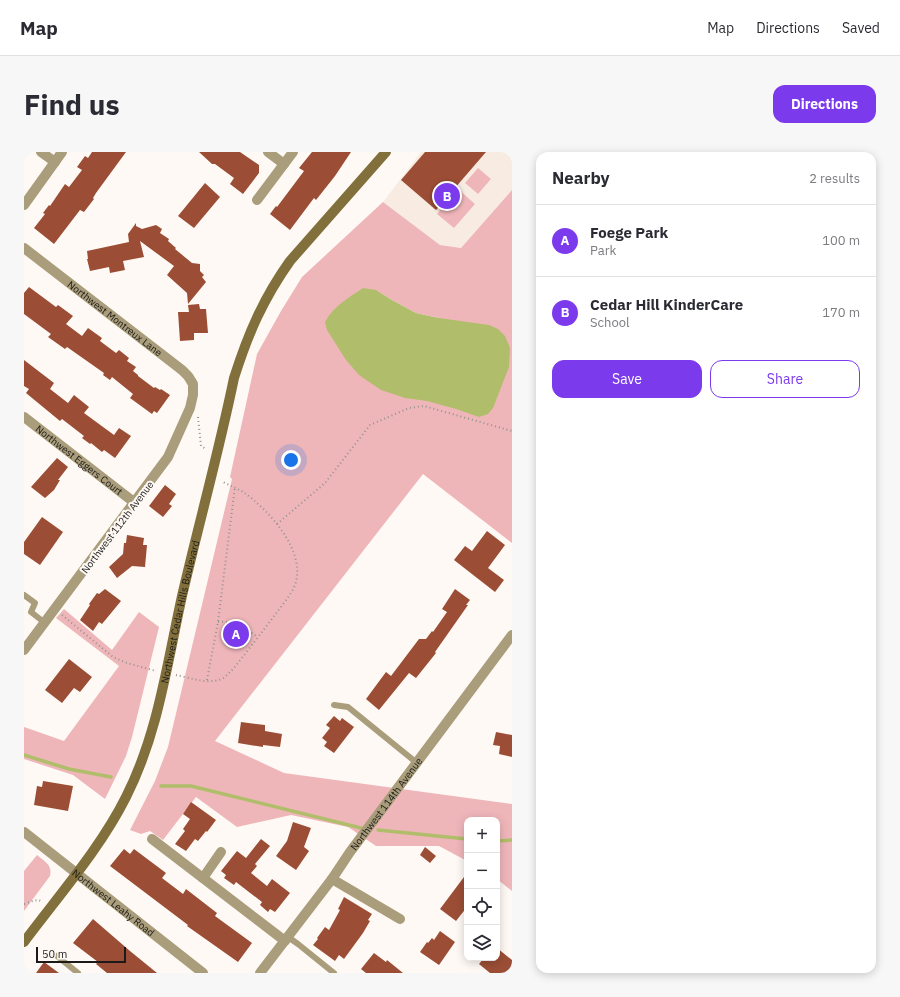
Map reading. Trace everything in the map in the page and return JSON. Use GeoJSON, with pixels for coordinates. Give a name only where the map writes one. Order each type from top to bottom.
{"type":"FeatureCollection","features":[{"type":"Feature","properties":{"kind":"main road","name":"Northwest Cedar Hills Boulevard"},"geometry":{"type":"LineString","coordinates":[[24,942],[77,873],[114,819],[127,795],[146,750],[154,724],[234,378],[242,351],[257,316],[265,299],[290,261],[386,152]]}},
{"type":"Feature","properties":{"kind":"street"},"geometry":{"type":"LineString","coordinates":[[41,152],[55,162]]}},
{"type":"Feature","properties":{"kind":"street"},"geometry":{"type":"LineString","coordinates":[[24,205],[62,152]]}},
{"type":"Feature","properties":{"kind":"street"},"geometry":{"type":"LineString","coordinates":[[268,152],[284,164]]}},
{"type":"Feature","properties":{"kind":"street"},"geometry":{"type":"LineString","coordinates":[[257,200],[293,152]]}},
{"type":"Feature","properties":{"kind":"street","name":"Northwest Montreux Lane"},"geometry":{"type":"LineString","coordinates":[[24,248],[182,370],[193,384],[193,395]]}},
{"type":"Feature","properties":{"kind":"street","name":"Northwest 112th Avenue"},"geometry":{"type":"LineString","coordinates":[[24,650],[168,457],[190,408],[193,395]]}},
{"type":"Feature","properties":{"kind":"street","name":"Northwest Eggers Court"},"geometry":{"type":"LineString","coordinates":[[24,417],[135,503]]}},
{"type":"Feature","properties":{"kind":"street","name":"Northwest 114th Avenue"},"geometry":{"type":"LineString","coordinates":[[260,973],[332,879],[350,852],[512,635]]}},
{"type":"Feature","properties":{"kind":"street","name":"Northwest Leahy Road"},"geometry":{"type":"LineString","coordinates":[[24,832],[204,973]]}},
{"type":"Feature","properties":{"kind":"street"},"geometry":{"type":"LineString","coordinates":[[152,839],[202,878],[286,939]]}},
{"type":"Feature","properties":{"kind":"street"},"geometry":{"type":"LineString","coordinates":[[202,878],[222,852]]}},
{"type":"Feature","properties":{"kind":"street"},"geometry":{"type":"LineString","coordinates":[[332,879],[400,919]]}},
{"type":"Feature","properties":{"kind":"lane"},"geometry":{"type":"LineString","coordinates":[[24,595],[35,604],[31,612],[44,623]]}},
{"type":"Feature","properties":{"kind":"lane"},"geometry":{"type":"LineString","coordinates":[[334,705],[348,707],[417,763]]}},
{"type":"Feature","properties":{"kind":"lane"},"geometry":{"type":"LineString","coordinates":[[286,939],[298,944],[334,973]]}},
{"type":"Feature","properties":{"kind":"lane"},"geometry":{"type":"LineString","coordinates":[[57,956],[78,973]]}},
{"type":"Feature","properties":{"kind":"path"},"geometry":{"type":"LineString","coordinates":[[278,524],[325,483],[370,425],[409,408],[424,406],[512,431]]}},
{"type":"Feature","properties":{"kind":"path"},"geometry":{"type":"LineString","coordinates":[[190,408],[198,418],[201,446],[216,455]]}},
{"type":"Feature","properties":{"kind":"path"},"geometry":{"type":"LineString","coordinates":[[200,680],[218,680],[226,676],[234,668],[258,638],[295,586],[297,565],[296,558],[278,524],[256,502],[236,488],[210,478]]}},
{"type":"Feature","properties":{"kind":"path"},"geometry":{"type":"LineString","coordinates":[[208,680],[218,622],[236,488]]}},
{"type":"Feature","properties":{"kind":"path"},"geometry":{"type":"LineString","coordinates":[[54,610],[108,653],[121,661]]}},
{"type":"Feature","properties":{"kind":"path"},"geometry":{"type":"LineString","coordinates":[[218,622],[224,621],[240,626],[258,638]]}},
{"type":"Feature","properties":{"kind":"path"},"geometry":{"type":"LineString","coordinates":[[24,904],[39,900],[51,907]]}},
{"type":"Feature","properties":{"kind":"shaded area"},"geometry":{"type":"Polygon","coordinates":[[[421,152],[512,152],[512,190],[461,248],[440,245],[383,202],[421,152]]]}},
{"type":"Feature","properties":{"kind":"shaded area"},"geometry":{"type":"Polygon","coordinates":[[[478,168],[491,179],[478,194],[465,183],[478,168]]]}},
{"type":"Feature","properties":{"kind":"shaded area"},"geometry":{"type":"Polygon","coordinates":[[[458,189],[475,204],[454,228],[437,214],[458,189]]]}},
{"type":"Feature","properties":{"kind":"shaded area"},"geometry":{"type":"Polygon","coordinates":[[[512,190],[512,543],[423,474],[215,741],[284,773],[512,804],[512,891],[500,881],[500,817],[464,817],[464,859],[439,846],[376,846],[348,827],[291,815],[237,827],[196,797],[163,840],[150,831],[141,834],[130,830],[155,781],[168,747],[232,479],[230,477],[257,354],[302,277],[383,202],[440,245],[461,248],[512,190]],[[376,290],[499,391],[439,318],[416,313],[376,290]]]}},
{"type":"Feature","properties":{"kind":"shaded area"},"geometry":{"type":"Polygon","coordinates":[[[363,288],[376,290],[416,313],[439,318],[489,325],[498,329],[505,336],[510,348],[509,367],[493,408],[488,414],[479,417],[427,401],[405,398],[381,390],[359,375],[346,360],[327,330],[325,322],[337,307],[363,288]]]}},
{"type":"Feature","properties":{"kind":"shaded area"},"geometry":{"type":"Polygon","coordinates":[[[64,609],[112,650],[139,612],[159,627],[132,737],[126,756],[105,799],[73,775],[24,759],[24,727],[64,741],[119,666],[56,618],[64,609]]]}},
{"type":"Feature","properties":{"kind":"shaded area"},"geometry":{"type":"Polygon","coordinates":[[[37,855],[45,861],[51,872],[50,876],[24,911],[24,871],[37,855]]]}},
{"type":"Feature","properties":{"kind":"building"},"geometry":{"type":"Polygon","coordinates":[[[92,152],[126,152],[84,212],[80,210],[54,244],[34,228],[45,214],[43,213],[49,205],[50,206],[65,184],[69,187],[82,170],[77,167],[85,156],[88,158],[92,152]]]}},
{"type":"Feature","properties":{"kind":"building"},"geometry":{"type":"Polygon","coordinates":[[[199,152],[240,152],[259,165],[259,173],[243,194],[230,184],[234,178],[215,164],[212,164],[199,152]]]}},
{"type":"Feature","properties":{"kind":"building"},"geometry":{"type":"Polygon","coordinates":[[[312,152],[351,152],[335,176],[316,200],[314,198],[290,230],[270,214],[304,171],[299,168],[312,152]]]}},
{"type":"Feature","properties":{"kind":"building"},"geometry":{"type":"Polygon","coordinates":[[[425,152],[486,152],[436,210],[401,180],[425,152]]]}},
{"type":"Feature","properties":{"kind":"building"},"geometry":{"type":"Polygon","coordinates":[[[205,183],[220,197],[194,228],[178,216],[205,183]]]}},
{"type":"Feature","properties":{"kind":"building"},"geometry":{"type":"Polygon","coordinates":[[[136,223],[136,226],[142,229],[156,225],[162,229],[160,233],[169,239],[168,241],[176,248],[175,249],[192,263],[200,264],[200,271],[204,275],[202,277],[206,282],[188,304],[187,293],[167,275],[174,266],[140,241],[144,257],[123,261],[125,270],[110,273],[109,267],[90,271],[87,251],[129,242],[128,234],[136,223]]]}},
{"type":"Feature","properties":{"kind":"building"},"geometry":{"type":"Polygon","coordinates":[[[29,287],[56,307],[58,305],[73,316],[66,324],[82,336],[88,328],[102,338],[100,341],[116,353],[119,350],[129,358],[127,361],[136,367],[133,371],[138,376],[154,388],[161,389],[170,395],[157,413],[154,411],[152,414],[130,398],[133,394],[112,377],[110,380],[103,375],[104,373],[67,347],[65,349],[48,337],[51,334],[24,314],[24,293],[29,287]]]}},
{"type":"Feature","properties":{"kind":"building"},"geometry":{"type":"Polygon","coordinates":[[[199,304],[200,309],[206,309],[208,333],[194,333],[194,340],[180,341],[178,312],[189,312],[188,305],[199,304]]]}},
{"type":"Feature","properties":{"kind":"building"},"geometry":{"type":"Polygon","coordinates":[[[24,360],[54,383],[50,389],[68,403],[74,395],[89,407],[84,413],[114,435],[119,428],[131,436],[115,458],[104,450],[102,452],[91,443],[90,444],[82,438],[84,436],[62,419],[60,421],[26,393],[29,389],[24,386],[24,360]]]}},
{"type":"Feature","properties":{"kind":"building"},"geometry":{"type":"Polygon","coordinates":[[[57,458],[68,467],[58,480],[60,480],[54,490],[45,498],[31,487],[57,458]]]}},
{"type":"Feature","properties":{"kind":"building"},"geometry":{"type":"Polygon","coordinates":[[[165,485],[176,494],[169,504],[172,506],[163,517],[149,506],[165,485]]]}},
{"type":"Feature","properties":{"kind":"building"},"geometry":{"type":"Polygon","coordinates":[[[42,517],[63,532],[40,565],[24,554],[24,542],[42,517]]]}},
{"type":"Feature","properties":{"kind":"building"},"geometry":{"type":"Polygon","coordinates":[[[487,531],[505,545],[488,568],[504,580],[495,592],[454,560],[465,546],[472,551],[487,531]]]}},
{"type":"Feature","properties":{"kind":"building"},"geometry":{"type":"Polygon","coordinates":[[[127,535],[144,538],[143,545],[147,545],[145,567],[132,566],[117,578],[109,567],[123,554],[124,543],[126,543],[127,535]]]}},
{"type":"Feature","properties":{"kind":"building"},"geometry":{"type":"Polygon","coordinates":[[[105,589],[121,601],[102,624],[99,622],[93,631],[80,620],[97,593],[99,594],[105,589]]]}},
{"type":"Feature","properties":{"kind":"building"},"geometry":{"type":"Polygon","coordinates":[[[455,589],[470,600],[466,605],[468,605],[435,652],[436,653],[416,678],[409,673],[379,710],[366,699],[386,672],[391,676],[419,639],[426,639],[432,631],[433,632],[447,612],[442,609],[455,589]]]}},
{"type":"Feature","properties":{"kind":"building"},"geometry":{"type":"Polygon","coordinates":[[[69,659],[92,677],[80,692],[74,688],[62,703],[45,690],[69,659]]]}},
{"type":"Feature","properties":{"kind":"building"},"geometry":{"type":"Polygon","coordinates":[[[334,716],[340,721],[342,718],[354,727],[334,753],[324,746],[327,742],[322,738],[330,728],[326,725],[334,716]]]}},
{"type":"Feature","properties":{"kind":"building"},"geometry":{"type":"Polygon","coordinates":[[[241,722],[265,725],[265,731],[282,734],[280,747],[263,745],[263,747],[238,743],[241,722]]]}},
{"type":"Feature","properties":{"kind":"building"},"geometry":{"type":"Polygon","coordinates":[[[496,732],[512,735],[512,757],[499,754],[500,746],[493,745],[496,732]]]}},
{"type":"Feature","properties":{"kind":"building"},"geometry":{"type":"Polygon","coordinates":[[[43,781],[73,786],[68,811],[34,805],[37,786],[42,787],[43,781]]]}},
{"type":"Feature","properties":{"kind":"building"},"geometry":{"type":"Polygon","coordinates":[[[191,802],[216,820],[198,841],[195,839],[186,851],[175,844],[185,831],[183,829],[190,819],[183,814],[191,802]]]}},
{"type":"Feature","properties":{"kind":"building"},"geometry":{"type":"Polygon","coordinates":[[[293,822],[311,828],[304,847],[309,851],[296,870],[276,856],[287,841],[293,822]]]}},
{"type":"Feature","properties":{"kind":"building"},"geometry":{"type":"Polygon","coordinates":[[[261,839],[270,846],[255,864],[257,866],[251,873],[267,886],[272,879],[290,893],[275,912],[270,909],[268,912],[260,905],[262,902],[236,882],[234,885],[224,878],[226,875],[221,871],[237,851],[246,858],[261,839]]]}},
{"type":"Feature","properties":{"kind":"building"},"geometry":{"type":"Polygon","coordinates":[[[425,847],[436,856],[430,863],[420,855],[425,847]]]}},
{"type":"Feature","properties":{"kind":"building"},"geometry":{"type":"Polygon","coordinates":[[[124,849],[130,854],[134,849],[166,873],[162,878],[183,894],[186,889],[217,913],[215,916],[252,943],[238,962],[187,926],[188,925],[110,866],[124,849]]]}},
{"type":"Feature","properties":{"kind":"building"},"geometry":{"type":"Polygon","coordinates":[[[464,877],[464,911],[456,921],[440,909],[464,877]]]}},
{"type":"Feature","properties":{"kind":"building"},"geometry":{"type":"Polygon","coordinates":[[[344,897],[372,914],[363,933],[344,959],[339,955],[335,961],[313,945],[325,927],[329,930],[340,910],[338,909],[344,897]]]}},
{"type":"Feature","properties":{"kind":"building"},"geometry":{"type":"Polygon","coordinates":[[[93,919],[157,973],[107,973],[96,964],[98,962],[73,943],[93,919]]]}},
{"type":"Feature","properties":{"kind":"building"},"geometry":{"type":"Polygon","coordinates":[[[440,931],[455,942],[439,965],[420,952],[427,942],[428,943],[432,938],[434,940],[440,931]]]}},
{"type":"Feature","properties":{"kind":"building"},"geometry":{"type":"Polygon","coordinates":[[[500,950],[512,960],[512,973],[490,973],[479,964],[482,961],[500,961],[500,950]]]}},
{"type":"Feature","properties":{"kind":"building"},"geometry":{"type":"Polygon","coordinates":[[[374,953],[386,962],[387,960],[403,973],[366,973],[361,969],[374,953]]]}},
{"type":"Feature","properties":{"kind":"building"},"geometry":{"type":"Polygon","coordinates":[[[44,962],[59,973],[36,973],[44,962]]]}},
{"type":"Feature","properties":{"kind":"waterway"},"geometry":{"type":"LineString","coordinates":[[24,755],[69,769],[111,777]]}},
{"type":"Feature","properties":{"kind":"waterway"},"geometry":{"type":"LineString","coordinates":[[161,786],[191,786],[361,828]]}},
{"type":"Feature","properties":{"kind":"waterway"},"geometry":{"type":"LineString","coordinates":[[378,830],[464,839]]}},
{"type":"Feature","properties":{"kind":"waterway"},"geometry":{"type":"LineString","coordinates":[[500,841],[512,840]]}},
{"type":"Feature","properties":{"kind":"place","name":"Cedar Hill KinderCare"},"geometry":{"type":"Point","coordinates":[447,196]}},
{"type":"Feature","properties":{"kind":"place","name":"Foege Park"},"geometry":{"type":"Point","coordinates":[236,634]}}]}
